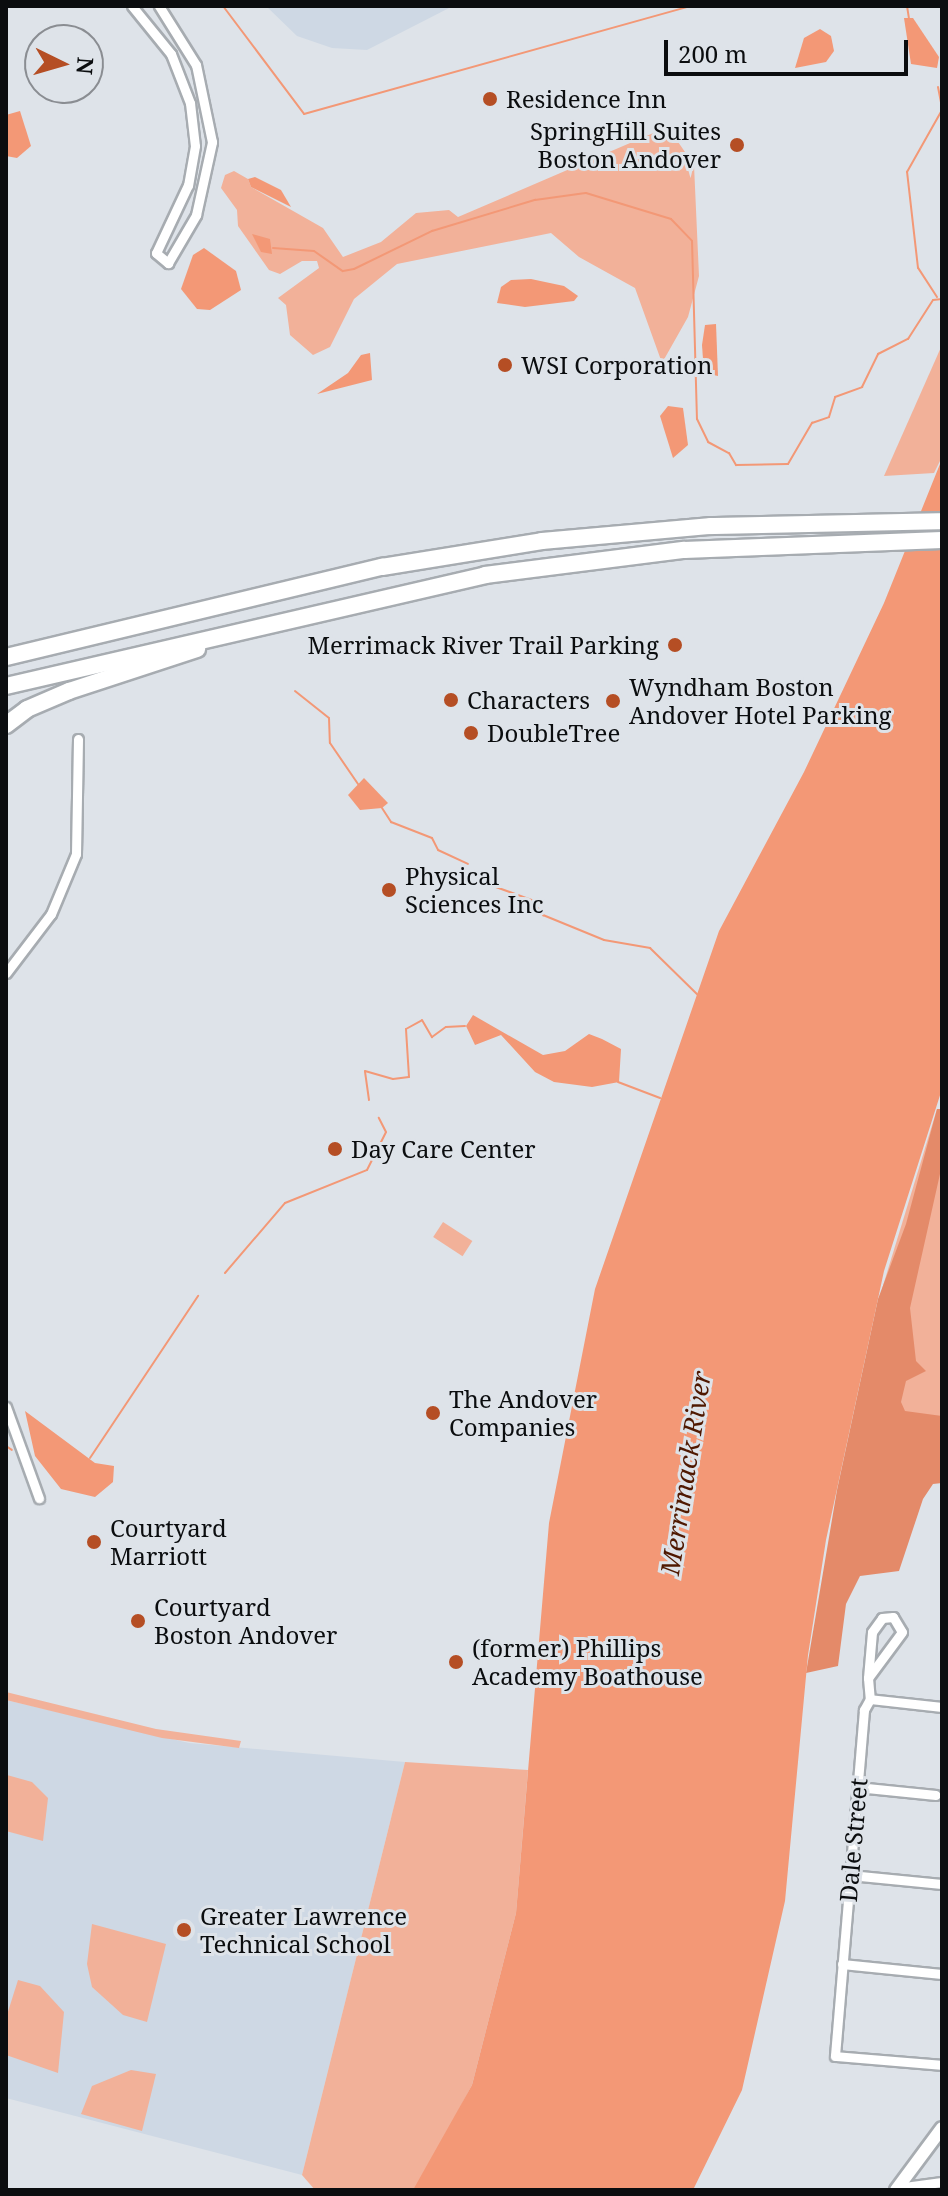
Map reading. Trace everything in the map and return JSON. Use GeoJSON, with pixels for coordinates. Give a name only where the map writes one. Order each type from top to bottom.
{"type":"FeatureCollection","features":[{"type":"Feature","properties":{"kind":"highway"},"geometry":{"type":"LineString","coordinates":[[6,657],[443,556],[667,529],[942,521]]}},
{"type":"Feature","properties":{"kind":"highway"},"geometry":{"type":"LineString","coordinates":[[6,686],[426,586],[561,563],[684,550],[942,540]]}},
{"type":"Feature","properties":{"kind":"highway"},"geometry":{"type":"LineString","coordinates":[[6,725],[27,709],[69,691],[273,621]]}},
{"type":"Feature","properties":{"kind":"main road"},"geometry":{"type":"LineString","coordinates":[[897,2189],[942,2128]]}},
{"type":"Feature","properties":{"kind":"street"},"geometry":{"type":"LineString","coordinates":[[132,6],[171,54],[190,103],[195,146],[188,185],[156,253],[168,263],[196,215],[212,142],[196,65],[159,6]]}},
{"type":"Feature","properties":{"kind":"street"},"geometry":{"type":"LineString","coordinates":[[6,973],[51,914],[76,854],[78,739]]}},
{"type":"Feature","properties":{"kind":"street"},"geometry":{"type":"LineString","coordinates":[[6,1407],[39,1498]]}},
{"type":"Feature","properties":{"kind":"street","name":"Dale Street"},"geometry":{"type":"LineString","coordinates":[[868,1678],[901,1635],[900,1624],[893,1617],[882,1618],[872,1632],[868,1678],[870,1699],[864,1710],[835,2056],[942,2065]]}},
{"type":"Feature","properties":{"kind":"street"},"geometry":{"type":"LineString","coordinates":[[870,1699],[942,1707]]}},
{"type":"Feature","properties":{"kind":"street"},"geometry":{"type":"LineString","coordinates":[[857,1787],[936,1795]]}},
{"type":"Feature","properties":{"kind":"street"},"geometry":{"type":"LineString","coordinates":[[850,1875],[942,1884]]}},
{"type":"Feature","properties":{"kind":"street"},"geometry":{"type":"LineString","coordinates":[[842,1964],[942,1974]]}},
{"type":"Feature","properties":{"kind":"street"},"geometry":{"type":"LineString","coordinates":[[897,2189],[942,2182]]}},
{"type":"Feature","properties":{"kind":"shaded area"},"geometry":{"type":"Polygon","coordinates":[[[266,6],[453,6],[367,50],[332,48],[297,36],[266,6]]]}},
{"type":"Feature","properties":{"kind":"shaded area"},"geometry":{"type":"Polygon","coordinates":[[[658,131],[676,139],[694,165],[699,276],[688,317],[662,363],[635,288],[579,257],[551,233],[397,264],[354,299],[330,347],[313,355],[290,335],[286,305],[278,298],[319,268],[317,261],[302,261],[280,274],[269,270],[238,226],[237,210],[221,188],[225,175],[234,171],[248,179],[251,187],[323,228],[343,257],[381,242],[416,213],[449,210],[458,217],[658,131]]]}},
{"type":"Feature","properties":{"kind":"shaded area"},"geometry":{"type":"Polygon","coordinates":[[[942,345],[942,457],[934,473],[884,476],[942,345]]]}},
{"type":"Feature","properties":{"kind":"shaded area"},"geometry":{"type":"Polygon","coordinates":[[[937,1109],[942,1109],[942,1478],[858,1477],[882,1289],[937,1109]]]}},
{"type":"Feature","properties":{"kind":"shaded area"},"geometry":{"type":"Polygon","coordinates":[[[937,1109],[942,1109],[942,1165],[910,1308],[916,1361],[926,1371],[906,1381],[901,1402],[905,1411],[942,1416],[942,1483],[933,1484],[923,1499],[899,1571],[860,1576],[846,1604],[838,1666],[806,1673],[837,1490],[878,1299],[906,1224],[937,1109]]]}},
{"type":"Feature","properties":{"kind":"shaded area"},"geometry":{"type":"Polygon","coordinates":[[[443,1222],[472,1241],[463,1256],[433,1237],[443,1222]]]}},
{"type":"Feature","properties":{"kind":"shaded area"},"geometry":{"type":"Polygon","coordinates":[[[6,1692],[156,1729],[241,1741],[239,1748],[162,1738],[6,1700],[6,1692]]]}},
{"type":"Feature","properties":{"kind":"shaded area","name":"Greater Lawrence Technical School"},"geometry":{"type":"Polygon","coordinates":[[[6,1700],[189,1743],[405,1762],[302,2175],[6,2098],[6,1700]]]}},
{"type":"Feature","properties":{"kind":"shaded area"},"geometry":{"type":"Polygon","coordinates":[[[405,1762],[528,1770],[516,1913],[472,2085],[420,2182],[413,2190],[315,2190],[302,2175],[405,1762]]]}},
{"type":"Feature","properties":{"kind":"shaded area"},"geometry":{"type":"Polygon","coordinates":[[[7,1775],[32,1782],[48,1798],[43,1841],[6,1831],[7,1775]]]}},
{"type":"Feature","properties":{"kind":"shaded area"},"geometry":{"type":"Polygon","coordinates":[[[92,1924],[166,1944],[147,2022],[123,2015],[92,1987],[87,1964],[92,1924]]]}},
{"type":"Feature","properties":{"kind":"shaded area"},"geometry":{"type":"Polygon","coordinates":[[[18,1980],[40,1986],[64,2012],[58,2073],[6,2055],[6,2018],[18,1980]]]}},
{"type":"Feature","properties":{"kind":"shaded area"},"geometry":{"type":"Polygon","coordinates":[[[131,2070],[156,2074],[142,2131],[81,2114],[92,2086],[131,2070]]]}},
{"type":"Feature","properties":{"kind":"water"},"geometry":{"type":"Polygon","coordinates":[[[904,18],[913,18],[939,57],[937,68],[911,64],[904,18]]]}},
{"type":"Feature","properties":{"kind":"water"},"geometry":{"type":"Polygon","coordinates":[[[820,29],[831,36],[834,51],[826,62],[795,68],[804,38],[820,29]]]}},
{"type":"Feature","properties":{"kind":"water"},"geometry":{"type":"Polygon","coordinates":[[[20,111],[31,146],[17,158],[6,156],[6,115],[20,111]]]}},
{"type":"Feature","properties":{"kind":"water"},"geometry":{"type":"Polygon","coordinates":[[[255,177],[281,190],[291,207],[251,187],[248,179],[255,177]]]}},
{"type":"Feature","properties":{"kind":"water"},"geometry":{"type":"Polygon","coordinates":[[[252,234],[270,239],[272,254],[261,252],[252,234]]]}},
{"type":"Feature","properties":{"kind":"water"},"geometry":{"type":"Polygon","coordinates":[[[204,248],[236,271],[241,290],[210,310],[197,309],[181,289],[193,255],[204,248]]]}},
{"type":"Feature","properties":{"kind":"water"},"geometry":{"type":"Polygon","coordinates":[[[531,279],[564,286],[578,296],[574,301],[525,307],[497,303],[501,287],[511,280],[531,279]]]}},
{"type":"Feature","properties":{"kind":"water"},"geometry":{"type":"Polygon","coordinates":[[[716,324],[718,376],[704,373],[702,345],[705,325],[716,324]]]}},
{"type":"Feature","properties":{"kind":"water"},"geometry":{"type":"Polygon","coordinates":[[[370,353],[372,380],[317,394],[348,373],[361,355],[370,353]]]}},
{"type":"Feature","properties":{"kind":"water"},"geometry":{"type":"Polygon","coordinates":[[[668,406],[683,408],[688,445],[673,458],[660,416],[668,406]]]}},
{"type":"Feature","properties":{"kind":"water","name":"Merrimack River"},"geometry":{"type":"Polygon","coordinates":[[[942,459],[942,1089],[884,1271],[826,1540],[808,1655],[785,1901],[742,2090],[693,2190],[413,2190],[472,2085],[516,1913],[549,1523],[595,1289],[719,931],[804,772],[884,603],[942,459]]]}},
{"type":"Feature","properties":{"kind":"water"},"geometry":{"type":"Polygon","coordinates":[[[364,778],[388,803],[382,808],[360,810],[348,795],[364,778]]]}},
{"type":"Feature","properties":{"kind":"water"},"geometry":{"type":"Polygon","coordinates":[[[473,1015],[543,1055],[565,1051],[589,1034],[602,1039],[621,1049],[619,1082],[592,1087],[554,1082],[535,1072],[501,1035],[475,1045],[466,1026],[473,1015]]]}},
{"type":"Feature","properties":{"kind":"water"},"geometry":{"type":"Polygon","coordinates":[[[25,1411],[95,1463],[114,1466],[113,1482],[95,1497],[61,1489],[35,1456],[25,1411]]]}},
{"type":"Feature","properties":{"kind":"waterway"},"geometry":{"type":"LineString","coordinates":[[223,6],[304,114],[691,6]]}},
{"type":"Feature","properties":{"kind":"waterway"},"geometry":{"type":"LineString","coordinates":[[907,6],[909,18]]}},
{"type":"Feature","properties":{"kind":"waterway"},"geometry":{"type":"LineString","coordinates":[[938,87],[942,108]]}},
{"type":"Feature","properties":{"kind":"waterway"},"geometry":{"type":"LineString","coordinates":[[937,297],[918,268],[907,172],[942,110]]}},
{"type":"Feature","properties":{"kind":"waterway"},"geometry":{"type":"LineString","coordinates":[[273,248],[314,251],[343,271],[354,269],[432,231],[535,200],[586,193],[671,219],[692,241],[697,419],[708,442],[729,453],[736,465],[788,464],[812,423],[829,417],[835,397],[862,387],[878,354],[908,339],[933,300],[942,299]]}},
{"type":"Feature","properties":{"kind":"waterway"},"geometry":{"type":"LineString","coordinates":[[295,691],[329,718],[330,743],[358,784]]}},
{"type":"Feature","properties":{"kind":"waterway"},"geometry":{"type":"LineString","coordinates":[[382,808],[391,822],[432,838],[438,850],[468,864]]}},
{"type":"Feature","properties":{"kind":"waterway"},"geometry":{"type":"LineString","coordinates":[[480,873],[493,886],[532,900],[543,915],[604,940],[650,948],[697,994]]}},
{"type":"Feature","properties":{"kind":"waterway"},"geometry":{"type":"LineString","coordinates":[[369,1100],[365,1071],[393,1079],[409,1077],[406,1029],[422,1020],[432,1037],[446,1027],[465,1026]]}},
{"type":"Feature","properties":{"kind":"waterway"},"geometry":{"type":"LineString","coordinates":[[618,1082],[660,1098]]}},
{"type":"Feature","properties":{"kind":"waterway"},"geometry":{"type":"LineString","coordinates":[[225,1273],[285,1203],[367,1170],[386,1132],[379,1118]]}},
{"type":"Feature","properties":{"kind":"waterway"},"geometry":{"type":"LineString","coordinates":[[90,1458],[198,1296]]}},
{"type":"Feature","properties":{"kind":"waterway"},"geometry":{"type":"LineString","coordinates":[[6,1446],[12,1450]]}},
{"type":"Feature","properties":{"kind":"place","name":"Residence Inn"},"geometry":{"type":"Point","coordinates":[490,99]}},
{"type":"Feature","properties":{"kind":"place","name":"SpringHill Suites Boston Andover"},"geometry":{"type":"Point","coordinates":[737,145]}},
{"type":"Feature","properties":{"kind":"place","name":"WSI Corporation"},"geometry":{"type":"Point","coordinates":[505,365]}},
{"type":"Feature","properties":{"kind":"place","name":"Merrimack River Trail Parking"},"geometry":{"type":"Point","coordinates":[675,645]}},
{"type":"Feature","properties":{"kind":"place","name":"Characters"},"geometry":{"type":"Point","coordinates":[451,700]}},
{"type":"Feature","properties":{"kind":"place","name":"Wyndham Boston Andover Hotel Parking"},"geometry":{"type":"Point","coordinates":[613,701]}},
{"type":"Feature","properties":{"kind":"place","name":"DoubleTree"},"geometry":{"type":"Point","coordinates":[471,733]}},
{"type":"Feature","properties":{"kind":"place","name":"Physical Sciences Inc"},"geometry":{"type":"Point","coordinates":[389,890]}},
{"type":"Feature","properties":{"kind":"place","name":"Day Care Center"},"geometry":{"type":"Point","coordinates":[335,1149]}},
{"type":"Feature","properties":{"kind":"place","name":"The Andover Companies"},"geometry":{"type":"Point","coordinates":[433,1413]}},
{"type":"Feature","properties":{"kind":"place","name":"Courtyard Marriott"},"geometry":{"type":"Point","coordinates":[94,1542]}},
{"type":"Feature","properties":{"kind":"place","name":"Courtyard Boston Andover"},"geometry":{"type":"Point","coordinates":[138,1621]}},
{"type":"Feature","properties":{"kind":"place","name":"(former) Phillips Academy Boathouse"},"geometry":{"type":"Point","coordinates":[456,1662]}},
{"type":"Feature","properties":{"kind":"place","name":"Greater Lawrence Technical School"},"geometry":{"type":"Point","coordinates":[184,1930]}}]}
